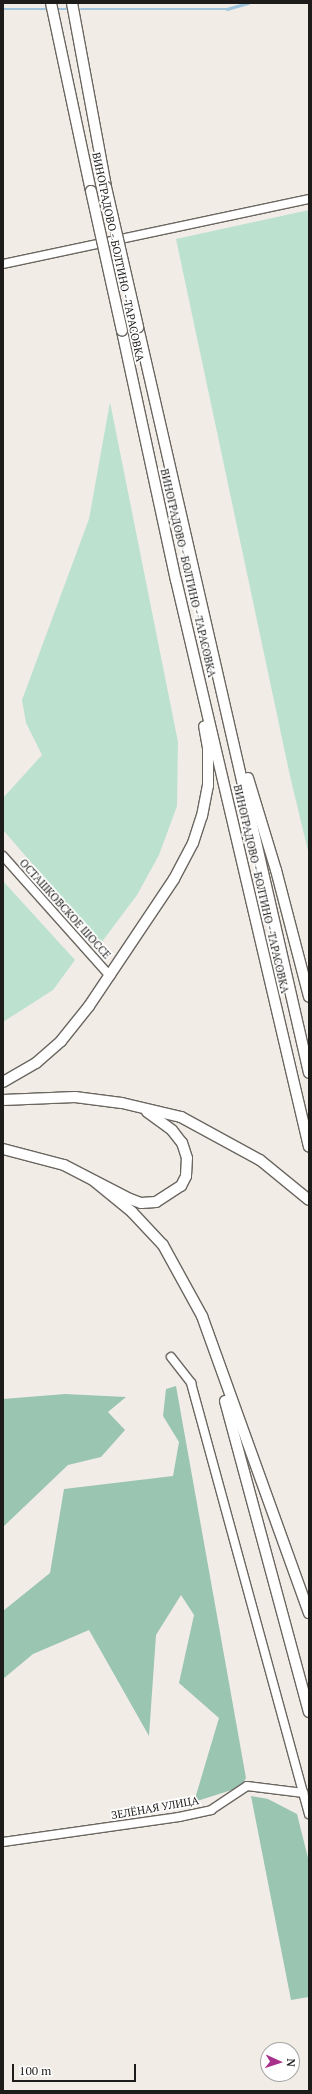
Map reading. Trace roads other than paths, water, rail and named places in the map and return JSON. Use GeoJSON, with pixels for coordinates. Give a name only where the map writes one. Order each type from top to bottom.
{"type":"FeatureCollection","features":[{"type":"Feature","properties":{"kind":"main road","name":"ВИНОГРАДОВО - БОЛТИНО - ТАРАСОВКА"},"geometry":{"type":"LineString","coordinates":[[50,3],[176,580],[309,1147]]}},
{"type":"Feature","properties":{"kind":"main road","name":"ВИНОГРАДОВО - БОЛТИНО - ТАРАСОВКА"},"geometry":{"type":"LineString","coordinates":[[72,3],[106,187],[309,1072]]}},
{"type":"Feature","properties":{"kind":"main road"},"geometry":{"type":"LineString","coordinates":[[3,1082],[36,1063],[61,1041],[110,976],[174,879],[193,843],[208,786],[208,748],[176,580]]}},
{"type":"Feature","properties":{"kind":"main road"},"geometry":{"type":"LineString","coordinates":[[224,702],[276,870],[309,997]]}},
{"type":"Feature","properties":{"kind":"main road"},"geometry":{"type":"LineString","coordinates":[[3,1100],[75,1097],[122,1103],[181,1117],[219,1135],[260,1160],[309,1200]]}},
{"type":"Feature","properties":{"kind":"main road"},"geometry":{"type":"LineString","coordinates":[[3,1149],[64,1165],[130,1199],[141,1203],[156,1202],[181,1186],[186,1176],[187,1158],[182,1142],[172,1130],[153,1114],[122,1103]]}},
{"type":"Feature","properties":{"kind":"main road"},"geometry":{"type":"LineString","coordinates":[[94,1181],[132,1212],[163,1245],[202,1316],[309,1613]]}},
{"type":"Feature","properties":{"kind":"main road"},"geometry":{"type":"LineString","coordinates":[[202,1316],[309,1712]]}},
{"type":"Feature","properties":{"kind":"street"},"geometry":{"type":"LineString","coordinates":[[3,264],[309,199]]}},
{"type":"Feature","properties":{"kind":"street","name":"ОСТАШКОВСКОЕ ШОССЕ"},"geometry":{"type":"LineString","coordinates":[[3,856],[110,976]]}},
{"type":"Feature","properties":{"kind":"street"},"geometry":{"type":"LineString","coordinates":[[171,1357],[191,1383],[309,1814]]}},
{"type":"Feature","properties":{"kind":"street","name":"ЗЕЛЁНАЯ УЛИЦА"},"geometry":{"type":"LineString","coordinates":[[3,1842],[186,1816],[211,1810],[247,1786],[304,1793]]}},
{"type":"Feature","properties":{"kind":"waterway"},"geometry":{"type":"LineString","coordinates":[[81,9],[227,9],[248,3]]}},
{"type":"Feature","properties":{"kind":"waterway"},"geometry":{"type":"LineString","coordinates":[[3,9],[50,9]]}},
{"type":"Feature","properties":{"kind":"waterway"},"geometry":{"type":"LineString","coordinates":[[55,9],[66,9]]}}]}
